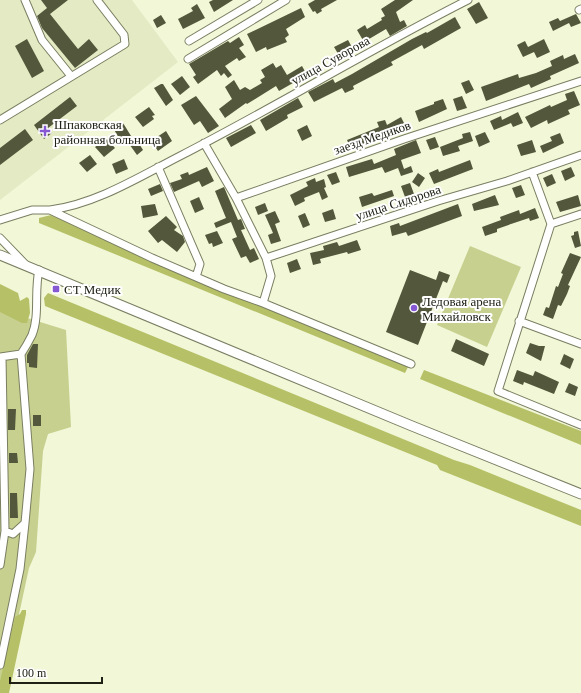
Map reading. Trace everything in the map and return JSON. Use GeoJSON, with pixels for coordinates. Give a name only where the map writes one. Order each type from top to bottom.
{"type":"FeatureCollection","features":[{"type":"Feature","properties":{"kind":"main road"},"geometry":{"type":"LineString","coordinates":[[0,255],[412,426],[581,494]]}},
{"type":"Feature","properties":{"kind":"street"},"geometry":{"type":"LineString","coordinates":[[25,0],[42,40],[71,76]]}},
{"type":"Feature","properties":{"kind":"street"},"geometry":{"type":"LineString","coordinates":[[0,120],[125,44],[124,35],[97,0]]}},
{"type":"Feature","properties":{"kind":"street"},"geometry":{"type":"LineString","coordinates":[[189,41],[258,0]]}},
{"type":"Feature","properties":{"kind":"street"},"geometry":{"type":"LineString","coordinates":[[188,59],[285,0]]}},
{"type":"Feature","properties":{"kind":"street","name":"улица Суворова"},"geometry":{"type":"LineString","coordinates":[[0,220],[32,210],[68,208],[88,202],[204,143],[431,18],[468,0]]}},
{"type":"Feature","properties":{"kind":"street","name":"заезд Медиков"},"geometry":{"type":"LineString","coordinates":[[236,198],[404,139],[581,81]]}},
{"type":"Feature","properties":{"kind":"street"},"geometry":{"type":"LineString","coordinates":[[204,143],[236,198],[266,258],[271,276],[263,303]]}},
{"type":"Feature","properties":{"kind":"street","name":"улица Сидорова"},"geometry":{"type":"LineString","coordinates":[[266,258],[581,155]]}},
{"type":"Feature","properties":{"kind":"street"},"geometry":{"type":"LineString","coordinates":[[158,167],[200,264],[196,277]]}},
{"type":"Feature","properties":{"kind":"street"},"geometry":{"type":"LineString","coordinates":[[532,172],[550,224],[498,391],[581,425]]}},
{"type":"Feature","properties":{"kind":"street"},"geometry":{"type":"LineString","coordinates":[[50,210],[79,225],[196,277],[411,364]]}},
{"type":"Feature","properties":{"kind":"street"},"geometry":{"type":"LineString","coordinates":[[550,224],[581,214]]}},
{"type":"Feature","properties":{"kind":"street"},"geometry":{"type":"LineString","coordinates":[[0,238],[26,265]]}},
{"type":"Feature","properties":{"kind":"street"},"geometry":{"type":"LineString","coordinates":[[0,665],[20,569],[30,463],[21,354],[33,334],[36,314],[36,283],[39,270]]}},
{"type":"Feature","properties":{"kind":"street"},"geometry":{"type":"LineString","coordinates":[[520,321],[581,344]]}},
{"type":"Feature","properties":{"kind":"street"},"geometry":{"type":"LineString","coordinates":[[0,565],[5,532],[1,357],[21,354]]}},
{"type":"Feature","properties":{"kind":"street"},"geometry":{"type":"LineString","coordinates":[[5,532],[13,534],[24,523]]}},
{"type":"Feature","properties":{"kind":"shaded area","name":"Шпаковская районная больница"},"geometry":{"type":"Polygon","coordinates":[[[0,0],[132,0],[178,62],[0,200],[0,0]]]}},
{"type":"Feature","properties":{"kind":"green space"},"geometry":{"type":"Polygon","coordinates":[[[51,215],[151,260],[409,365],[405,373],[39,223],[39,218],[51,215]]]}},
{"type":"Feature","properties":{"kind":"green space"},"geometry":{"type":"Polygon","coordinates":[[[470,246],[521,267],[487,347],[437,325],[470,246]]]}},
{"type":"Feature","properties":{"kind":"green space"},"geometry":{"type":"Polygon","coordinates":[[[0,284],[18,293],[20,301],[27,297],[29,299],[30,313],[27,323],[22,323],[0,312],[0,284]]]}},
{"type":"Feature","properties":{"kind":"green space"},"geometry":{"type":"Polygon","coordinates":[[[48,293],[454,460],[470,465],[581,510],[581,526],[440,470],[437,465],[45,306],[44,298],[48,293]]]}},
{"type":"Feature","properties":{"kind":"green space"},"geometry":{"type":"Polygon","coordinates":[[[0,306],[24,317],[66,330],[71,427],[48,434],[43,451],[36,552],[29,568],[2,693],[0,693],[0,306]]]}},
{"type":"Feature","properties":{"kind":"green space"},"geometry":{"type":"Polygon","coordinates":[[[424,370],[581,431],[581,445],[420,379],[424,370]]]}},
{"type":"Feature","properties":{"kind":"green space"},"geometry":{"type":"Polygon","coordinates":[[[22,610],[26,610],[26,614],[9,693],[0,693],[0,681],[15,617],[20,614],[22,610]]]}},
{"type":"Feature","properties":{"kind":"building"},"geometry":{"type":"Polygon","coordinates":[[[41,0],[68,0],[50,14],[78,49],[89,39],[98,50],[75,68],[42,28],[37,16],[47,8],[41,0]]]}},
{"type":"Feature","properties":{"kind":"building"},"geometry":{"type":"Polygon","coordinates":[[[213,0],[233,0],[214,12],[209,2],[213,0]]]}},
{"type":"Feature","properties":{"kind":"building"},"geometry":{"type":"Polygon","coordinates":[[[315,0],[337,0],[321,9],[322,11],[317,14],[315,11],[313,12],[308,4],[315,0]]]}},
{"type":"Feature","properties":{"kind":"building"},"geometry":{"type":"Polygon","coordinates":[[[395,0],[413,0],[396,12],[400,22],[404,20],[407,26],[390,36],[386,29],[364,42],[357,30],[365,25],[367,29],[382,20],[381,18],[385,16],[381,9],[395,0]]]}},
{"type":"Feature","properties":{"kind":"building"},"geometry":{"type":"Polygon","coordinates":[[[479,2],[488,18],[476,24],[467,9],[479,2]]]}},
{"type":"Feature","properties":{"kind":"building"},"geometry":{"type":"Polygon","coordinates":[[[197,4],[205,18],[183,29],[178,19],[193,11],[191,8],[197,4]]]}},
{"type":"Feature","properties":{"kind":"building"},"geometry":{"type":"Polygon","coordinates":[[[301,8],[305,17],[286,29],[289,35],[285,38],[287,42],[267,50],[266,47],[256,52],[247,34],[301,8]]]}},
{"type":"Feature","properties":{"kind":"building"},"geometry":{"type":"Polygon","coordinates":[[[576,14],[581,23],[571,27],[569,23],[553,31],[549,22],[558,18],[560,21],[576,14]]]}},
{"type":"Feature","properties":{"kind":"building"},"geometry":{"type":"Polygon","coordinates":[[[161,15],[166,23],[157,28],[153,20],[161,15]]]}},
{"type":"Feature","properties":{"kind":"building"},"geometry":{"type":"Polygon","coordinates":[[[455,17],[461,28],[424,49],[422,45],[391,62],[393,65],[353,86],[354,89],[345,93],[342,88],[314,102],[308,92],[333,79],[335,83],[412,39],[426,32],[427,33],[455,17]]]}},
{"type":"Feature","properties":{"kind":"building"},"geometry":{"type":"Polygon","coordinates":[[[239,37],[244,45],[239,48],[246,57],[239,61],[237,58],[225,66],[232,75],[228,78],[224,73],[221,76],[217,70],[198,84],[193,77],[196,75],[189,64],[228,41],[230,43],[239,37]]]}},
{"type":"Feature","properties":{"kind":"building"},"geometry":{"type":"Polygon","coordinates":[[[27,39],[44,71],[32,78],[15,46],[27,39]]]}},
{"type":"Feature","properties":{"kind":"building"},"geometry":{"type":"Polygon","coordinates":[[[544,39],[550,52],[537,58],[534,52],[523,57],[517,45],[525,41],[528,47],[544,39]]]}},
{"type":"Feature","properties":{"kind":"building"},"geometry":{"type":"Polygon","coordinates":[[[348,40],[353,49],[340,57],[334,47],[348,40]]]}},
{"type":"Feature","properties":{"kind":"building"},"geometry":{"type":"Polygon","coordinates":[[[575,54],[579,63],[550,76],[551,79],[531,88],[529,84],[486,101],[481,87],[518,74],[519,78],[536,73],[552,66],[550,61],[563,55],[564,59],[575,54]]]}},
{"type":"Feature","properties":{"kind":"building"},"geometry":{"type":"Polygon","coordinates":[[[273,63],[276,68],[281,65],[287,75],[302,66],[307,75],[279,91],[276,86],[247,104],[246,103],[225,118],[219,109],[232,99],[225,87],[234,80],[240,90],[245,87],[250,90],[262,83],[260,80],[265,77],[261,70],[273,63]]]}},
{"type":"Feature","properties":{"kind":"building"},"geometry":{"type":"Polygon","coordinates":[[[182,76],[190,87],[180,95],[171,84],[182,76]]]}},
{"type":"Feature","properties":{"kind":"building"},"geometry":{"type":"Polygon","coordinates":[[[469,80],[474,90],[466,94],[461,83],[469,80]]]}},
{"type":"Feature","properties":{"kind":"building"},"geometry":{"type":"Polygon","coordinates":[[[163,84],[173,100],[166,106],[154,88],[163,84]]]}},
{"type":"Feature","properties":{"kind":"building"},"geometry":{"type":"Polygon","coordinates":[[[574,91],[580,105],[568,110],[570,114],[548,124],[547,120],[531,128],[525,117],[550,105],[551,107],[567,100],[565,94],[574,91]]]}},
{"type":"Feature","properties":{"kind":"building"},"geometry":{"type":"Polygon","coordinates":[[[196,96],[219,126],[208,133],[200,121],[194,125],[181,105],[196,96]]]}},
{"type":"Feature","properties":{"kind":"building"},"geometry":{"type":"Polygon","coordinates":[[[462,96],[467,108],[457,111],[453,99],[462,96]]]}},
{"type":"Feature","properties":{"kind":"building"},"geometry":{"type":"Polygon","coordinates":[[[70,97],[77,106],[48,128],[52,133],[44,139],[34,125],[70,97]]]}},
{"type":"Feature","properties":{"kind":"building"},"geometry":{"type":"Polygon","coordinates":[[[298,98],[303,107],[287,115],[288,118],[266,131],[260,120],[298,98]]]}},
{"type":"Feature","properties":{"kind":"building"},"geometry":{"type":"Polygon","coordinates":[[[443,99],[447,109],[419,122],[415,111],[443,99]]]}},
{"type":"Feature","properties":{"kind":"building"},"geometry":{"type":"Polygon","coordinates":[[[149,107],[155,115],[152,116],[154,119],[143,127],[135,117],[149,107]]]}},
{"type":"Feature","properties":{"kind":"building"},"geometry":{"type":"Polygon","coordinates":[[[518,112],[523,123],[513,127],[511,123],[494,130],[490,121],[501,116],[502,120],[518,112]]]}},
{"type":"Feature","properties":{"kind":"building"},"geometry":{"type":"Polygon","coordinates":[[[401,117],[406,127],[398,131],[396,127],[379,133],[381,137],[351,149],[347,140],[379,127],[377,122],[385,120],[387,125],[401,117]]]}},
{"type":"Feature","properties":{"kind":"building"},"geometry":{"type":"Polygon","coordinates":[[[123,123],[136,144],[138,142],[143,150],[137,155],[127,141],[122,143],[113,128],[123,123]]]}},
{"type":"Feature","properties":{"kind":"building"},"geometry":{"type":"Polygon","coordinates":[[[251,125],[256,133],[231,147],[226,138],[251,125]]]}},
{"type":"Feature","properties":{"kind":"building"},"geometry":{"type":"Polygon","coordinates":[[[307,125],[312,136],[302,141],[297,130],[307,125]]]}},
{"type":"Feature","properties":{"kind":"building"},"geometry":{"type":"Polygon","coordinates":[[[25,129],[33,140],[0,165],[0,148],[25,129]]]}},
{"type":"Feature","properties":{"kind":"building"},"geometry":{"type":"Polygon","coordinates":[[[166,131],[172,141],[158,151],[151,141],[166,131]]]}},
{"type":"Feature","properties":{"kind":"building"},"geometry":{"type":"Polygon","coordinates":[[[470,132],[473,141],[458,146],[460,151],[443,156],[440,147],[463,138],[462,134],[470,132]]]}},
{"type":"Feature","properties":{"kind":"building"},"geometry":{"type":"Polygon","coordinates":[[[485,132],[490,142],[479,147],[475,136],[485,132]]]}},
{"type":"Feature","properties":{"kind":"building"},"geometry":{"type":"Polygon","coordinates":[[[560,133],[564,143],[543,153],[540,146],[552,141],[550,137],[560,133]]]}},
{"type":"Feature","properties":{"kind":"building"},"geometry":{"type":"Polygon","coordinates":[[[435,137],[439,147],[430,150],[426,140],[435,137]]]}},
{"type":"Feature","properties":{"kind":"building"},"geometry":{"type":"Polygon","coordinates":[[[106,138],[115,148],[104,157],[95,147],[106,138]]]}},
{"type":"Feature","properties":{"kind":"building"},"geometry":{"type":"Polygon","coordinates":[[[416,140],[421,153],[401,160],[404,169],[411,166],[413,172],[401,176],[398,168],[385,173],[382,167],[349,177],[346,167],[372,159],[374,164],[396,155],[394,149],[416,140]]]}},
{"type":"Feature","properties":{"kind":"building"},"geometry":{"type":"Polygon","coordinates":[[[532,140],[536,152],[521,156],[517,145],[532,140]]]}},
{"type":"Feature","properties":{"kind":"building"},"geometry":{"type":"Polygon","coordinates":[[[90,155],[97,164],[87,172],[79,163],[90,155]]]}},
{"type":"Feature","properties":{"kind":"building"},"geometry":{"type":"Polygon","coordinates":[[[124,159],[128,169],[116,174],[112,164],[124,159]]]}},
{"type":"Feature","properties":{"kind":"building"},"geometry":{"type":"Polygon","coordinates":[[[470,160],[473,169],[434,184],[429,173],[438,169],[439,172],[470,160]]]}},
{"type":"Feature","properties":{"kind":"building"},"geometry":{"type":"Polygon","coordinates":[[[207,167],[214,181],[202,187],[199,181],[174,192],[170,183],[182,179],[180,175],[188,172],[189,175],[207,167]]]}},
{"type":"Feature","properties":{"kind":"building"},"geometry":{"type":"Polygon","coordinates":[[[571,167],[575,176],[565,181],[561,171],[571,167]]]}},
{"type":"Feature","properties":{"kind":"building"},"geometry":{"type":"Polygon","coordinates":[[[336,172],[340,182],[332,185],[327,175],[336,172]]]}},
{"type":"Feature","properties":{"kind":"building"},"geometry":{"type":"Polygon","coordinates":[[[418,173],[425,178],[419,187],[412,182],[418,173]]]}},
{"type":"Feature","properties":{"kind":"building"},"geometry":{"type":"Polygon","coordinates":[[[552,174],[556,183],[547,187],[543,178],[552,174]]]}},
{"type":"Feature","properties":{"kind":"building"},"geometry":{"type":"Polygon","coordinates":[[[315,178],[316,182],[324,179],[326,187],[324,188],[328,197],[322,200],[319,192],[304,198],[305,201],[295,206],[290,195],[308,186],[306,182],[315,178]]]}},
{"type":"Feature","properties":{"kind":"building"},"geometry":{"type":"Polygon","coordinates":[[[410,183],[414,194],[405,197],[401,186],[410,183]]]}},
{"type":"Feature","properties":{"kind":"building"},"geometry":{"type":"Polygon","coordinates":[[[160,184],[163,191],[151,196],[148,189],[160,184]]]}},
{"type":"Feature","properties":{"kind":"building"},"geometry":{"type":"Polygon","coordinates":[[[521,185],[525,195],[516,198],[512,188],[521,185]]]}},
{"type":"Feature","properties":{"kind":"building"},"geometry":{"type":"Polygon","coordinates":[[[224,187],[238,220],[241,219],[245,229],[241,230],[250,250],[254,248],[259,259],[250,263],[246,256],[241,258],[232,239],[237,237],[231,222],[216,228],[214,223],[226,218],[215,191],[224,187]]]}},
{"type":"Feature","properties":{"kind":"building"},"geometry":{"type":"Polygon","coordinates":[[[392,190],[394,196],[362,207],[359,197],[372,193],[374,196],[392,190]]]}},
{"type":"Feature","properties":{"kind":"building"},"geometry":{"type":"Polygon","coordinates":[[[495,195],[499,205],[474,211],[472,204],[495,195]]]}},
{"type":"Feature","properties":{"kind":"building"},"geometry":{"type":"Polygon","coordinates":[[[578,195],[581,206],[560,212],[556,202],[578,195]]]}},
{"type":"Feature","properties":{"kind":"building"},"geometry":{"type":"Polygon","coordinates":[[[199,197],[204,209],[195,213],[190,201],[199,197]]]}},
{"type":"Feature","properties":{"kind":"building"},"geometry":{"type":"Polygon","coordinates":[[[265,203],[268,211],[258,215],[255,207],[265,203]]]}},
{"type":"Feature","properties":{"kind":"building"},"geometry":{"type":"Polygon","coordinates":[[[155,204],[158,215],[143,218],[141,206],[155,204]]]}},
{"type":"Feature","properties":{"kind":"building"},"geometry":{"type":"Polygon","coordinates":[[[458,204],[462,216],[408,236],[406,232],[392,236],[390,226],[399,223],[400,226],[458,204]]]}},
{"type":"Feature","properties":{"kind":"building"},"geometry":{"type":"Polygon","coordinates":[[[535,208],[539,218],[530,221],[529,218],[514,223],[497,229],[497,232],[485,236],[482,227],[501,220],[500,217],[519,210],[520,214],[535,208]]]}},
{"type":"Feature","properties":{"kind":"building"},"geometry":{"type":"Polygon","coordinates":[[[333,209],[336,219],[325,222],[322,213],[333,209]]]}},
{"type":"Feature","properties":{"kind":"building"},"geometry":{"type":"Polygon","coordinates":[[[275,211],[280,222],[275,224],[281,241],[271,244],[268,235],[273,233],[265,215],[275,211]]]}},
{"type":"Feature","properties":{"kind":"building"},"geometry":{"type":"Polygon","coordinates":[[[305,213],[310,225],[303,228],[298,216],[305,213]]]}},
{"type":"Feature","properties":{"kind":"building"},"geometry":{"type":"Polygon","coordinates":[[[166,216],[177,227],[174,230],[183,236],[185,242],[177,252],[162,240],[158,243],[148,231],[166,216]]]}},
{"type":"Feature","properties":{"kind":"building"},"geometry":{"type":"Polygon","coordinates":[[[217,231],[223,243],[213,247],[212,243],[209,244],[205,235],[217,231]]]}},
{"type":"Feature","properties":{"kind":"building"},"geometry":{"type":"Polygon","coordinates":[[[578,231],[581,246],[575,248],[571,236],[574,235],[574,232],[578,231]]]}},
{"type":"Feature","properties":{"kind":"building"},"geometry":{"type":"Polygon","coordinates":[[[357,240],[361,250],[320,259],[321,263],[313,265],[310,253],[324,250],[323,246],[337,242],[339,246],[357,240]]]}},
{"type":"Feature","properties":{"kind":"building"},"geometry":{"type":"Polygon","coordinates":[[[570,253],[581,257],[568,285],[570,286],[567,294],[561,306],[558,305],[553,319],[543,315],[546,307],[549,308],[556,286],[558,287],[563,274],[561,273],[570,253]]]}},
{"type":"Feature","properties":{"kind":"building"},"geometry":{"type":"Polygon","coordinates":[[[297,259],[301,269],[290,273],[287,263],[297,259]]]}},
{"type":"Feature","properties":{"kind":"building","name":"Ледовая арена Михайловск"},"geometry":{"type":"Polygon","coordinates":[[[410,270],[436,280],[439,271],[450,275],[447,283],[443,281],[418,345],[386,332],[410,270]]]}},
{"type":"Feature","properties":{"kind":"building"},"geometry":{"type":"Polygon","coordinates":[[[456,339],[489,354],[484,366],[451,351],[456,339]]]}},
{"type":"Feature","properties":{"kind":"building"},"geometry":{"type":"Polygon","coordinates":[[[530,343],[545,346],[541,361],[526,353],[530,343]]]}},
{"type":"Feature","properties":{"kind":"building"},"geometry":{"type":"Polygon","coordinates":[[[33,344],[38,344],[37,368],[29,367],[29,363],[27,363],[27,355],[33,344]]]}},
{"type":"Feature","properties":{"kind":"building"},"geometry":{"type":"Polygon","coordinates":[[[564,354],[574,359],[570,369],[560,364],[564,354]]]}},
{"type":"Feature","properties":{"kind":"building"},"geometry":{"type":"Polygon","coordinates":[[[517,370],[533,376],[535,371],[559,382],[554,394],[524,382],[523,385],[513,381],[517,370]]]}},
{"type":"Feature","properties":{"kind":"building"},"geometry":{"type":"Polygon","coordinates":[[[569,383],[578,387],[575,396],[565,392],[569,383]]]}},
{"type":"Feature","properties":{"kind":"building"},"geometry":{"type":"Polygon","coordinates":[[[8,409],[16,409],[15,430],[8,430],[8,409]]]}},
{"type":"Feature","properties":{"kind":"building"},"geometry":{"type":"Polygon","coordinates":[[[33,415],[41,415],[41,426],[33,426],[33,415]]]}},
{"type":"Feature","properties":{"kind":"building"},"geometry":{"type":"Polygon","coordinates":[[[9,453],[17,453],[18,463],[9,463],[9,453]]]}},
{"type":"Feature","properties":{"kind":"building"},"geometry":{"type":"Polygon","coordinates":[[[10,493],[17,493],[18,518],[10,518],[10,493]]]}},
{"type":"Feature","properties":{"kind":"place","name":"Шпаковская районная больница"},"geometry":{"type":"Point","coordinates":[45,131]}},
{"type":"Feature","properties":{"kind":"place","name":"СТ Медик"},"geometry":{"type":"Point","coordinates":[56,289]}},
{"type":"Feature","properties":{"kind":"place","name":"Ледовая арена Михайловск"},"geometry":{"type":"Point","coordinates":[414,308]}}]}
